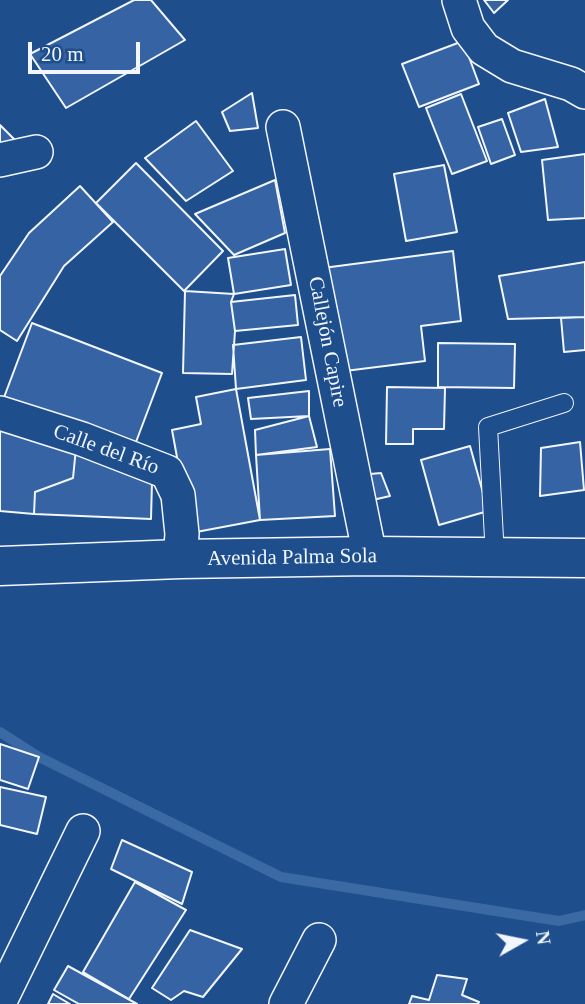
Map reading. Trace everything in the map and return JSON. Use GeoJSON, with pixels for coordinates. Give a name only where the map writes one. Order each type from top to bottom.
{"type":"FeatureCollection","features":[{"type":"Feature","properties":{"kind":"street"},"geometry":{"type":"LineString","coordinates":[[459,0],[468,28],[484,49],[512,66],[570,84],[585,92]]}},
{"type":"Feature","properties":{"kind":"street","name":"Callejón Capire"},"geometry":{"type":"LineString","coordinates":[[284,127],[370,556]]}},
{"type":"Feature","properties":{"kind":"street"},"geometry":{"type":"LineString","coordinates":[[0,160],[36,152]]}},
{"type":"Feature","properties":{"kind":"street","name":"Calle del Río"},"geometry":{"type":"LineString","coordinates":[[0,413],[82,439],[167,471],[178,495],[182,534],[180,559]]}},
{"type":"Feature","properties":{"kind":"street","name":"Avenida Palma Sola"},"geometry":{"type":"LineString","coordinates":[[0,566],[180,559],[370,556],[585,558]]}},
{"type":"Feature","properties":{"kind":"street"},"geometry":{"type":"LineString","coordinates":[[0,1001],[83,831]]}},
{"type":"Feature","properties":{"kind":"street"},"geometry":{"type":"LineString","coordinates":[[286,1004],[319,940]]}},
{"type":"Feature","properties":{"kind":"lane"},"geometry":{"type":"LineString","coordinates":[[495,557],[488,428],[564,403]]}},
{"type":"Feature","properties":{"kind":"building"},"geometry":{"type":"Polygon","coordinates":[[[134,0],[151,0],[185,40],[66,108],[30,54],[134,0]]]}},
{"type":"Feature","properties":{"kind":"building"},"geometry":{"type":"Polygon","coordinates":[[[484,0],[508,0],[494,13],[484,0]]]}},
{"type":"Feature","properties":{"kind":"building"},"geometry":{"type":"Polygon","coordinates":[[[463,41],[479,84],[419,107],[402,64],[463,41]]]}},
{"type":"Feature","properties":{"kind":"building"},"geometry":{"type":"Polygon","coordinates":[[[252,93],[258,128],[230,131],[222,112],[252,93]]]}},
{"type":"Feature","properties":{"kind":"building"},"geometry":{"type":"Polygon","coordinates":[[[461,94],[487,161],[452,174],[426,108],[461,94]]]}},
{"type":"Feature","properties":{"kind":"building"},"geometry":{"type":"Polygon","coordinates":[[[545,99],[558,147],[521,152],[508,113],[545,99]]]}},
{"type":"Feature","properties":{"kind":"building"},"geometry":{"type":"Polygon","coordinates":[[[502,119],[515,155],[491,164],[478,127],[502,119]]]}},
{"type":"Feature","properties":{"kind":"building"},"geometry":{"type":"Polygon","coordinates":[[[196,121],[233,171],[186,201],[145,158],[196,121]]]}},
{"type":"Feature","properties":{"kind":"building"},"geometry":{"type":"Polygon","coordinates":[[[0,125],[16,141],[0,146],[0,125]]]}},
{"type":"Feature","properties":{"kind":"building"},"geometry":{"type":"Polygon","coordinates":[[[585,154],[585,218],[548,220],[542,160],[585,154]]]}},
{"type":"Feature","properties":{"kind":"building"},"geometry":{"type":"Polygon","coordinates":[[[136,163],[223,251],[184,291],[96,203],[136,163]]]}},
{"type":"Feature","properties":{"kind":"building"},"geometry":{"type":"Polygon","coordinates":[[[444,165],[457,232],[406,241],[394,174],[444,165]]]}},
{"type":"Feature","properties":{"kind":"building"},"geometry":{"type":"Polygon","coordinates":[[[275,180],[285,233],[234,255],[195,214],[275,180]]]}},
{"type":"Feature","properties":{"kind":"building"},"geometry":{"type":"Polygon","coordinates":[[[80,186],[113,222],[64,266],[17,341],[0,330],[0,276],[29,233],[80,186]]]}},
{"type":"Feature","properties":{"kind":"building"},"geometry":{"type":"Polygon","coordinates":[[[285,249],[291,285],[234,294],[228,258],[285,249]]]}},
{"type":"Feature","properties":{"kind":"building"},"geometry":{"type":"Polygon","coordinates":[[[453,251],[461,321],[421,326],[425,361],[337,372],[323,268],[453,251]]]}},
{"type":"Feature","properties":{"kind":"building"},"geometry":{"type":"Polygon","coordinates":[[[585,262],[585,317],[508,319],[499,276],[585,262]]]}},
{"type":"Feature","properties":{"kind":"building"},"geometry":{"type":"Polygon","coordinates":[[[185,291],[234,294],[231,302],[235,331],[232,374],[183,373],[185,291]]]}},
{"type":"Feature","properties":{"kind":"building"},"geometry":{"type":"Polygon","coordinates":[[[295,295],[298,325],[235,331],[231,302],[295,295]]]}},
{"type":"Feature","properties":{"kind":"building"},"geometry":{"type":"Polygon","coordinates":[[[585,317],[585,350],[564,352],[561,318],[585,317]]]}},
{"type":"Feature","properties":{"kind":"building"},"geometry":{"type":"Polygon","coordinates":[[[32,323],[162,373],[133,450],[3,400],[32,323]]]}},
{"type":"Feature","properties":{"kind":"building"},"geometry":{"type":"Polygon","coordinates":[[[301,337],[306,380],[236,389],[233,345],[301,337]]]}},
{"type":"Feature","properties":{"kind":"building"},"geometry":{"type":"Polygon","coordinates":[[[438,343],[515,344],[514,388],[438,387],[438,343]]]}},
{"type":"Feature","properties":{"kind":"building"},"geometry":{"type":"Polygon","coordinates":[[[387,387],[445,388],[444,429],[413,429],[413,444],[386,444],[387,387]]]}},
{"type":"Feature","properties":{"kind":"building"},"geometry":{"type":"Polygon","coordinates":[[[236,389],[260,520],[191,533],[172,430],[201,424],[196,397],[236,389]]]}},
{"type":"Feature","properties":{"kind":"building"},"geometry":{"type":"Polygon","coordinates":[[[309,391],[309,416],[251,419],[248,398],[309,391]]]}},
{"type":"Feature","properties":{"kind":"building"},"geometry":{"type":"Polygon","coordinates":[[[309,416],[317,447],[256,455],[255,430],[309,416]]]}},
{"type":"Feature","properties":{"kind":"building"},"geometry":{"type":"Polygon","coordinates":[[[0,421],[76,448],[73,478],[35,492],[34,514],[0,511],[0,421]]]}},
{"type":"Feature","properties":{"kind":"building"},"geometry":{"type":"Polygon","coordinates":[[[580,442],[584,490],[540,496],[541,448],[580,442]]]}},
{"type":"Feature","properties":{"kind":"building"},"geometry":{"type":"Polygon","coordinates":[[[470,446],[488,511],[439,525],[421,460],[470,446]]]}},
{"type":"Feature","properties":{"kind":"building"},"geometry":{"type":"Polygon","coordinates":[[[76,448],[152,481],[151,519],[34,514],[35,492],[73,478],[76,448]]]}},
{"type":"Feature","properties":{"kind":"building"},"geometry":{"type":"Polygon","coordinates":[[[330,449],[335,516],[260,520],[256,455],[330,449]]]}},
{"type":"Feature","properties":{"kind":"building"},"geometry":{"type":"Polygon","coordinates":[[[381,473],[390,496],[364,502],[359,475],[381,473]]]}},
{"type":"Feature","properties":{"kind":"building"},"geometry":{"type":"Polygon","coordinates":[[[0,744],[39,757],[28,789],[0,780],[0,744]]]}},
{"type":"Feature","properties":{"kind":"building"},"geometry":{"type":"Polygon","coordinates":[[[0,787],[46,797],[37,834],[0,825],[0,787]]]}},
{"type":"Feature","properties":{"kind":"building"},"geometry":{"type":"Polygon","coordinates":[[[122,840],[192,872],[182,904],[111,869],[122,840]]]}},
{"type":"Feature","properties":{"kind":"building"},"geometry":{"type":"Polygon","coordinates":[[[135,882],[186,910],[129,999],[83,972],[135,882]]]}},
{"type":"Feature","properties":{"kind":"building"},"geometry":{"type":"Polygon","coordinates":[[[190,930],[242,949],[203,997],[184,991],[171,1000],[152,988],[190,930]]]}},
{"type":"Feature","properties":{"kind":"building"},"geometry":{"type":"Polygon","coordinates":[[[68,966],[137,1004],[79,1004],[54,990],[68,966]]]}},
{"type":"Feature","properties":{"kind":"building"},"geometry":{"type":"Polygon","coordinates":[[[437,975],[467,979],[462,995],[479,1002],[478,1004],[409,1004],[412,996],[429,1000],[437,975]]]}},
{"type":"Feature","properties":{"kind":"building"},"geometry":{"type":"Polygon","coordinates":[[[53,994],[70,1004],[48,1004],[53,994]]]}},
{"type":"Feature","properties":{"kind":"waterway"},"geometry":{"type":"LineString","coordinates":[[0,732],[39,757],[281,877],[559,921],[585,915]]}}]}
